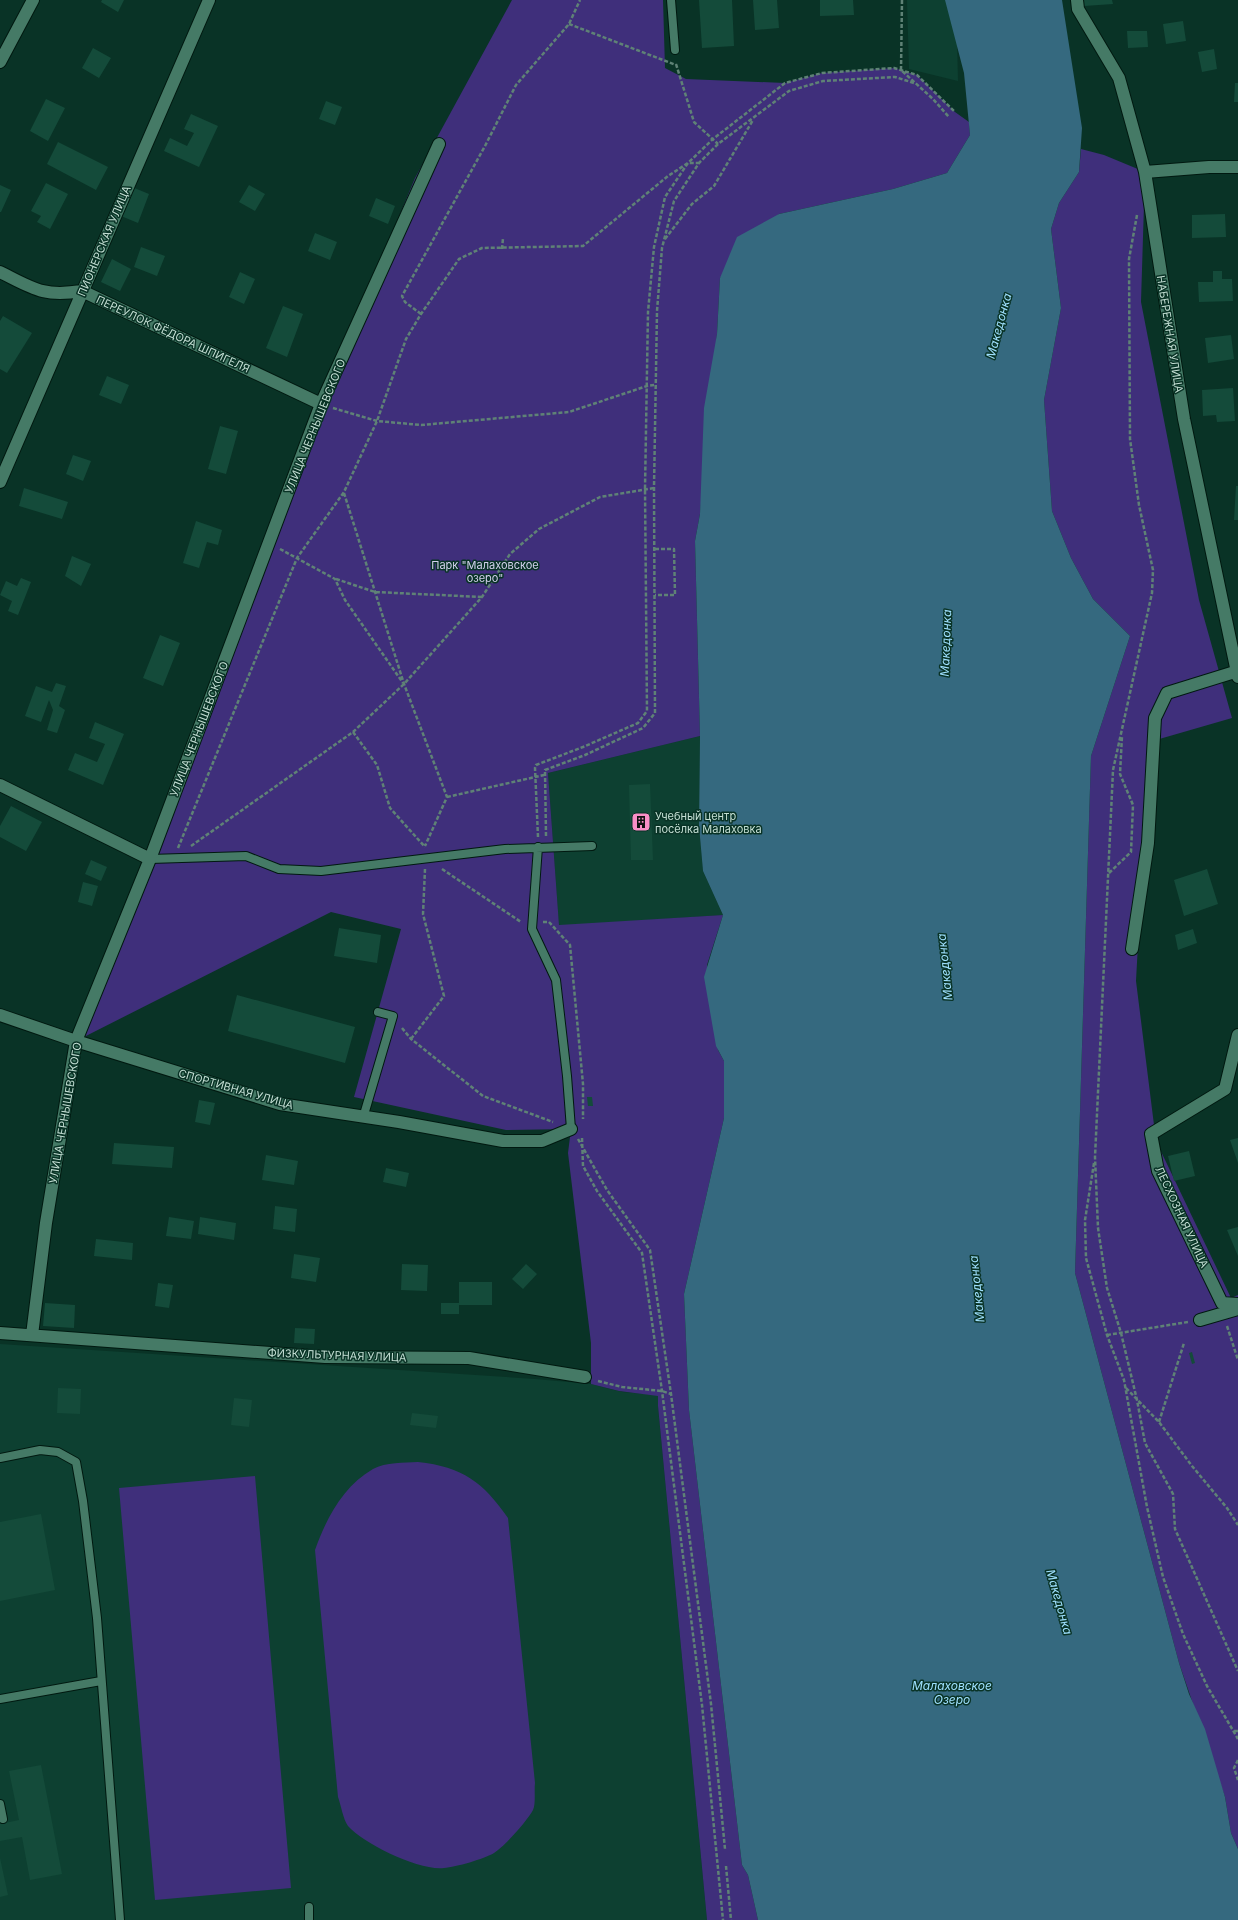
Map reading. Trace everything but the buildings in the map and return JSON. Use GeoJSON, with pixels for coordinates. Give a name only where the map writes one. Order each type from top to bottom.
{"type":"FeatureCollection","features":[{"type":"Feature","properties":{"kind":"street"},"geometry":{"type":"LineString","coordinates":[[0,62],[33,0]]}},
{"type":"Feature","properties":{"kind":"street","name":"ПИОНЕРСКАЯ УЛИЦА"},"geometry":{"type":"LineString","coordinates":[[0,482],[209,0]]}},
{"type":"Feature","properties":{"kind":"street","name":"НАБЕРЕЖНАЯ УЛИЦА"},"geometry":{"type":"LineString","coordinates":[[1077,0],[1078,9],[1119,78],[1145,172],[1184,419],[1238,673]]}},
{"type":"Feature","properties":{"kind":"street","name":"УЛИЦА ЧЕРНЫШЕВСКОГО"},"geometry":{"type":"LineString","coordinates":[[32,1335],[46,1222],[76,1041],[150,858],[321,404],[439,144]]}},
{"type":"Feature","properties":{"kind":"street"},"geometry":{"type":"LineString","coordinates":[[1145,172],[1209,167],[1238,167]]}},
{"type":"Feature","properties":{"kind":"street"},"geometry":{"type":"LineString","coordinates":[[0,272],[35,289],[48,293],[61,294],[82,291]]}},
{"type":"Feature","properties":{"kind":"street","name":"ПЕРЕУЛОК ФЁДОРА ШПИГЕЛЯ"},"geometry":{"type":"LineString","coordinates":[[82,291],[321,404]]}},
{"type":"Feature","properties":{"kind":"street"},"geometry":{"type":"LineString","coordinates":[[1132,949],[1148,843],[1155,718],[1167,693],[1238,673]]}},
{"type":"Feature","properties":{"kind":"street"},"geometry":{"type":"LineString","coordinates":[[0,785],[150,858]]}},
{"type":"Feature","properties":{"kind":"street","name":"СПОРТИВНАЯ УЛИЦА"},"geometry":{"type":"LineString","coordinates":[[0,1015],[76,1041],[280,1104],[363,1118],[399,1122],[504,1141],[542,1141],[571,1129]]}},
{"type":"Feature","properties":{"kind":"street","name":"ЛЕСХОЗНАЯ УЛИЦА"},"geometry":{"type":"LineString","coordinates":[[1238,1036],[1225,1089],[1151,1134],[1158,1171],[1222,1302],[1238,1304]]}},
{"type":"Feature","properties":{"kind":"street"},"geometry":{"type":"LineString","coordinates":[[1200,1320],[1238,1309]]}},
{"type":"Feature","properties":{"kind":"street","name":"ФИЗКУЛЬТУРНАЯ УЛИЦА"},"geometry":{"type":"LineString","coordinates":[[0,1333],[325,1357],[469,1358],[585,1377]]}},
{"type":"Feature","properties":{"kind":"lane"},"geometry":{"type":"LineString","coordinates":[[671,0],[675,50]]}},
{"type":"Feature","properties":{"kind":"lane"},"geometry":{"type":"LineString","coordinates":[[150,858],[246,856],[279,868],[321,871],[425,858],[543,847],[592,846]]}},
{"type":"Feature","properties":{"kind":"lane"},"geometry":{"type":"LineString","coordinates":[[543,847],[532,929],[556,980],[568,1076],[571,1129]]}},
{"type":"Feature","properties":{"kind":"lane"},"geometry":{"type":"LineString","coordinates":[[363,1118],[393,1016],[378,1012]]}},
{"type":"Feature","properties":{"kind":"lane"},"geometry":{"type":"LineString","coordinates":[[0,1458],[40,1450],[58,1452],[76,1462],[90,1553],[97,1618],[114,1852],[119,1889],[120,1920]]}},
{"type":"Feature","properties":{"kind":"lane"},"geometry":{"type":"LineString","coordinates":[[0,1699],[101,1681]]}},
{"type":"Feature","properties":{"kind":"lane"},"geometry":{"type":"LineString","coordinates":[[0,1804],[3,1819]]}},
{"type":"Feature","properties":{"kind":"lane"},"geometry":{"type":"LineString","coordinates":[[309,1907],[309,1920]]}},
{"type":"Feature","properties":{"kind":"path"},"geometry":{"type":"LineString","coordinates":[[421,314],[405,302],[402,296],[485,146],[516,85],[569,24],[580,0]]}},
{"type":"Feature","properties":{"kind":"path"},"geometry":{"type":"LineString","coordinates":[[902,0],[901,70],[933,99],[949,117]]}},
{"type":"Feature","properties":{"kind":"path"},"geometry":{"type":"LineString","coordinates":[[569,24],[676,64],[694,122],[718,144]]}},
{"type":"Feature","properties":{"kind":"path"},"geometry":{"type":"LineString","coordinates":[[543,847],[535,777],[536,764],[583,747],[638,723],[647,711],[645,489],[648,312],[654,247],[665,197],[688,163],[712,139],[785,83],[822,73],[894,68],[917,75],[955,112]]}},
{"type":"Feature","properties":{"kind":"path"},"geometry":{"type":"LineString","coordinates":[[543,847],[545,770],[585,755],[643,728],[655,713],[654,488],[657,311],[664,241],[674,201],[699,163],[718,144],[789,91],[823,81],[894,77],[914,83]]}},
{"type":"Feature","properties":{"kind":"path"},"geometry":{"type":"LineString","coordinates":[[664,241],[692,204],[714,186],[754,118]]}},
{"type":"Feature","properties":{"kind":"path"},"geometry":{"type":"LineString","coordinates":[[174,858],[297,558],[344,492],[377,421],[406,339],[421,314],[459,259],[482,248],[502,249],[583,246],[668,176],[688,163],[699,163]]}},
{"type":"Feature","properties":{"kind":"path"},"geometry":{"type":"LineString","coordinates":[[1138,209],[1129,260],[1130,439],[1139,505],[1153,570],[1152,593],[1113,770],[1095,1157],[1098,1228],[1107,1288],[1121,1333],[1137,1400],[1145,1443],[1173,1494],[1175,1529],[1238,1671]]}},
{"type":"Feature","properties":{"kind":"path"},"geometry":{"type":"LineString","coordinates":[[502,249],[503,238]]}},
{"type":"Feature","properties":{"kind":"path"},"geometry":{"type":"LineString","coordinates":[[321,404],[377,421],[421,425],[568,412],[647,386],[656,385]]}},
{"type":"Feature","properties":{"kind":"path"},"geometry":{"type":"LineString","coordinates":[[174,858],[353,732],[404,684],[482,596],[510,554],[539,529],[600,497],[654,488]]}},
{"type":"Feature","properties":{"kind":"path"},"geometry":{"type":"LineString","coordinates":[[344,492],[404,684],[447,797],[425,847],[423,914],[444,996],[411,1039]]}},
{"type":"Feature","properties":{"kind":"path"},"geometry":{"type":"LineString","coordinates":[[269,542],[336,579],[375,592],[482,596]]}},
{"type":"Feature","properties":{"kind":"path"},"geometry":{"type":"LineString","coordinates":[[655,549],[674,549],[675,595],[655,595]]}},
{"type":"Feature","properties":{"kind":"path"},"geometry":{"type":"LineString","coordinates":[[336,579],[345,600],[404,684]]}},
{"type":"Feature","properties":{"kind":"path"},"geometry":{"type":"LineString","coordinates":[[1109,874],[1131,852],[1133,805],[1120,774],[1122,729]]}},
{"type":"Feature","properties":{"kind":"path"},"geometry":{"type":"LineString","coordinates":[[353,732],[377,765],[390,808],[425,847]]}},
{"type":"Feature","properties":{"kind":"path"},"geometry":{"type":"LineString","coordinates":[[447,797],[544,775]]}},
{"type":"Feature","properties":{"kind":"path"},"geometry":{"type":"LineString","coordinates":[[425,858],[532,929],[540,937],[541,921],[548,922],[570,945],[583,1084],[583,1123]]}},
{"type":"Feature","properties":{"kind":"path"},"geometry":{"type":"LineString","coordinates":[[393,1016],[411,1039],[483,1096],[571,1129],[608,1190],[650,1250],[672,1394],[711,1704],[725,1850]]}},
{"type":"Feature","properties":{"kind":"path"},"geometry":{"type":"LineString","coordinates":[[582,1137],[583,1166],[598,1191],[642,1253],[662,1391],[702,1705],[723,1920]]}},
{"type":"Feature","properties":{"kind":"path"},"geometry":{"type":"LineString","coordinates":[[1095,1157],[1085,1220],[1086,1258],[1107,1335],[1125,1387],[1147,1508],[1166,1589],[1183,1634],[1207,1686],[1238,1739]]}},
{"type":"Feature","properties":{"kind":"path"},"geometry":{"type":"LineString","coordinates":[[1223,1313],[1238,1360]]}},
{"type":"Feature","properties":{"kind":"path"},"geometry":{"type":"LineString","coordinates":[[1107,1335],[1179,1324]]}},
{"type":"Feature","properties":{"kind":"path"},"geometry":{"type":"LineString","coordinates":[[1159,1422],[1184,1343]]}},
{"type":"Feature","properties":{"kind":"path"},"geometry":{"type":"LineString","coordinates":[[585,1377],[622,1387],[662,1391],[672,1394]]}},
{"type":"Feature","properties":{"kind":"path"},"geometry":{"type":"LineString","coordinates":[[1125,1387],[1159,1422],[1192,1466],[1227,1508],[1238,1525]]}},
{"type":"Feature","properties":{"kind":"path"},"geometry":{"type":"LineString","coordinates":[[1238,1760],[1234,1768],[1238,1780]]}},
{"type":"Feature","properties":{"kind":"path"},"geometry":{"type":"LineString","coordinates":[[726,1866],[731,1920]]}},
{"type":"Feature","properties":{"kind":"shaded area"},"geometry":{"type":"Polygon","coordinates":[[[907,0],[956,0],[958,81],[909,69],[907,0]]]}},
{"type":"Feature","properties":{"kind":"shaded area"},"geometry":{"type":"Polygon","coordinates":[[[700,736],[699,826],[703,871],[723,915],[559,926],[548,773],[700,736]]]}},
{"type":"Feature","properties":{"kind":"shaded area"},"geometry":{"type":"Polygon","coordinates":[[[0,1344],[535,1379],[591,1384],[622,1392],[658,1395],[707,1920],[0,1920],[0,1344]]]}},
{"type":"Feature","properties":{"kind":"green space","name":"Парк \"Малаховское озеро\""},"geometry":{"type":"Polygon","coordinates":[[[512,0],[663,0],[665,68],[686,79],[785,83],[822,73],[894,68],[917,75],[955,112],[969,122],[970,135],[947,173],[893,189],[779,214],[720,278],[717,334],[700,514],[695,541],[700,736],[548,773],[559,925],[723,915],[707,965],[718,1050],[724,1061],[724,1118],[684,1294],[689,1410],[742,1865],[748,1875],[758,1920],[707,1920],[658,1396],[619,1391],[591,1384],[591,1343],[568,1153],[571,1129],[506,1130],[354,1097],[401,929],[331,912],[76,1041],[321,404],[415,178],[512,0]]]}},
{"type":"Feature","properties":{"kind":"green space"},"geometry":{"type":"Polygon","coordinates":[[[1081,149],[1104,155],[1145,172],[1141,302],[1199,600],[1232,718],[1149,742],[1136,981],[1156,1141],[1231,1298],[1238,1295],[1238,1849],[1231,1833],[1225,1797],[1179,1663],[1075,1273],[1091,756],[1130,636],[1093,599],[1071,558],[1052,511],[1044,400],[1061,308],[1051,229],[1059,203],[1079,172],[1081,149]]]}},
{"type":"Feature","properties":{"kind":"green space"},"geometry":{"type":"Polygon","coordinates":[[[418,1462],[448,1468],[460,1472],[470,1478],[490,1495],[508,1518],[535,1783],[533,1810],[521,1827],[503,1846],[484,1858],[444,1868],[433,1868],[421,1865],[393,1855],[366,1841],[348,1826],[345,1820],[338,1797],[315,1550],[330,1515],[344,1494],[362,1476],[373,1469],[384,1465],[418,1462]]]}},
{"type":"Feature","properties":{"kind":"green space"},"geometry":{"type":"Polygon","coordinates":[[[255,1476],[291,1888],[155,1900],[119,1488],[255,1476]]]}},
{"type":"Feature","properties":{"kind":"water","name":"Малаховское Озеро"},"geometry":{"type":"Polygon","coordinates":[[[945,0],[1062,0],[1082,128],[1079,172],[1059,203],[1051,229],[1061,308],[1044,400],[1052,511],[1071,558],[1093,599],[1130,636],[1091,756],[1075,1273],[1179,1663],[1189,1694],[1205,1729],[1225,1797],[1231,1833],[1238,1849],[1238,1920],[758,1920],[748,1875],[742,1865],[689,1410],[684,1294],[724,1118],[724,1061],[716,1046],[704,977],[723,915],[703,871],[699,826],[700,736],[695,541],[700,514],[704,408],[717,334],[720,278],[737,237],[779,214],[893,189],[947,173],[970,135],[964,73],[945,0]]]}},
{"type":"Feature","properties":{"kind":"place","name":"Учебный центр посёлка Малаховка"},"geometry":{"type":"Point","coordinates":[641,822]}},
{"type":"Feature","properties":{"kind":"water label","name":"Македонка"},"geometry":{"type":"Point","coordinates":[999,326]}},
{"type":"Feature","properties":{"kind":"water label","name":"Македонка"},"geometry":{"type":"Point","coordinates":[946,643]}},
{"type":"Feature","properties":{"kind":"water label","name":"Македонка"},"geometry":{"type":"Point","coordinates":[945,967]}},
{"type":"Feature","properties":{"kind":"water label","name":"Македонка"},"geometry":{"type":"Point","coordinates":[977,1289]}},
{"type":"Feature","properties":{"kind":"water label","name":"Македонка"},"geometry":{"type":"Point","coordinates":[1059,1602]}}]}
